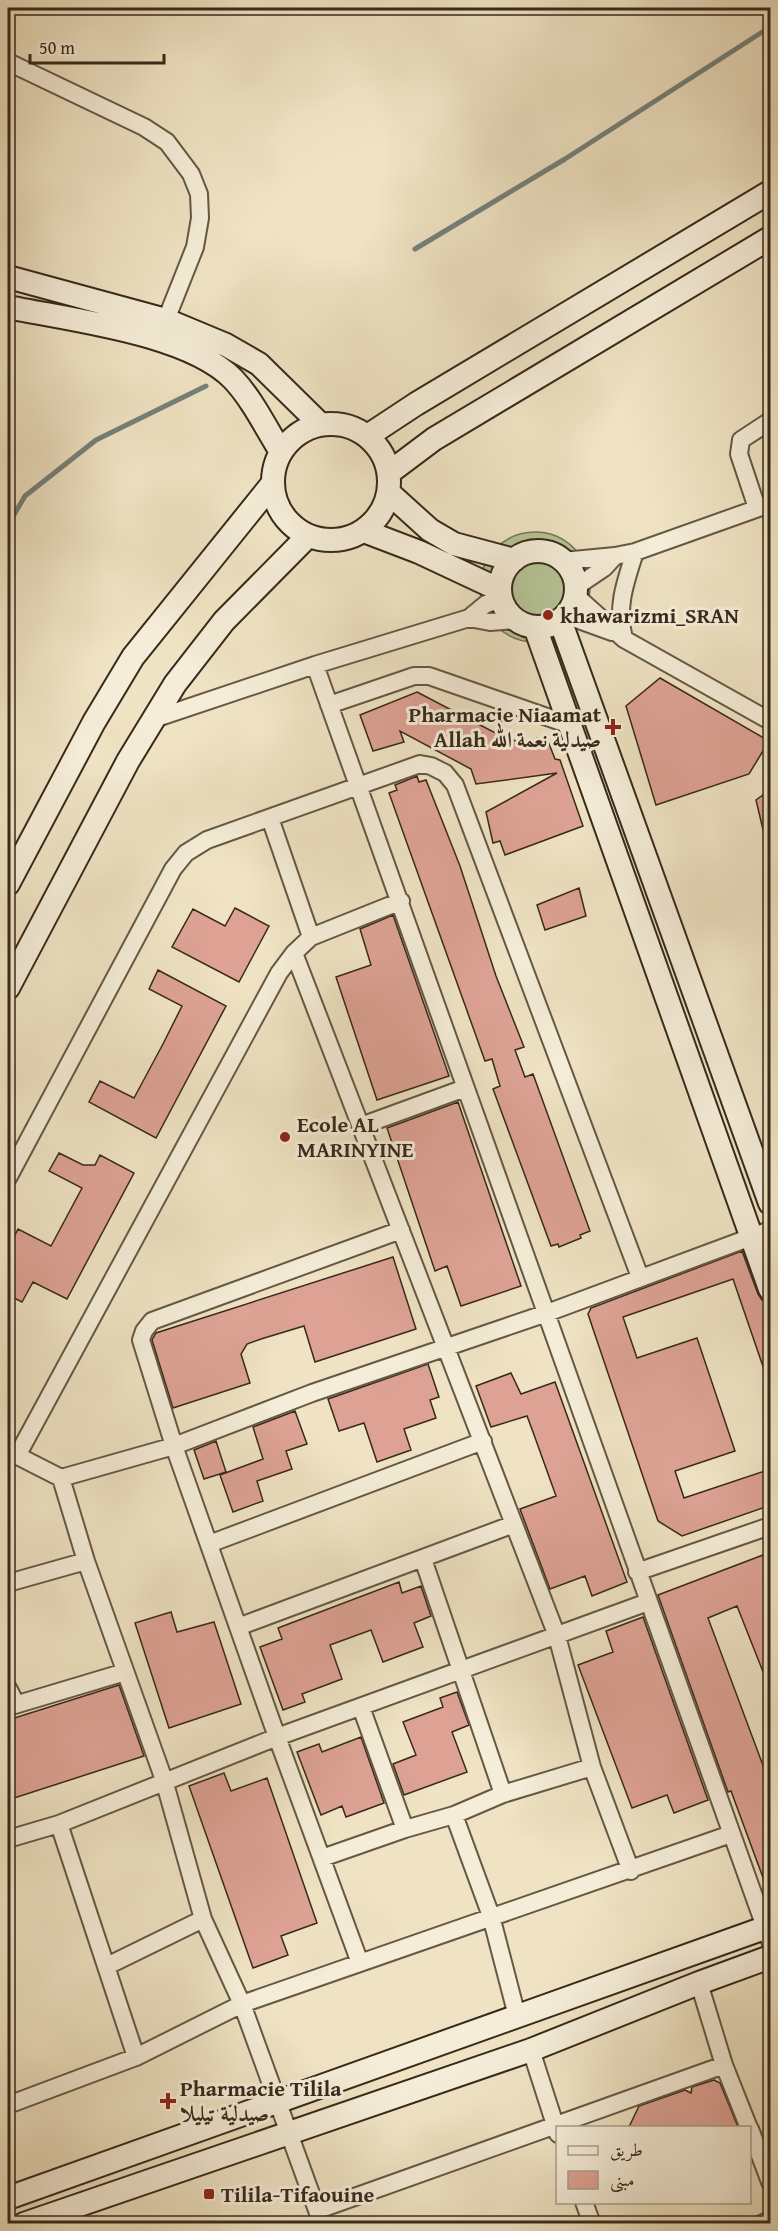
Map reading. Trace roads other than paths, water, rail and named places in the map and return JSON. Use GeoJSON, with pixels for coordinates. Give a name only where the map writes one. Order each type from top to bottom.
{"type":"FeatureCollection","features":[{"type":"Feature","properties":{"kind":"street"},"geometry":{"type":"LineString","coordinates":[[8,62],[144,127],[167,142],[187,167],[200,194],[200,218],[195,247],[162,330]]}},
{"type":"Feature","properties":{"kind":"street"},"geometry":{"type":"LineString","coordinates":[[369,435],[416,404],[771,192]]}},
{"type":"Feature","properties":{"kind":"street"},"geometry":{"type":"LineString","coordinates":[[273,483],[276,500],[283,514],[294,527],[308,536],[337,540],[364,531],[378,517],[389,483],[434,439],[771,238]]}},
{"type":"Feature","properties":{"kind":"street"},"geometry":{"type":"LineString","coordinates":[[8,277],[162,330],[188,349],[214,362],[234,380],[281,452]]}},
{"type":"Feature","properties":{"kind":"street"},"geometry":{"type":"LineString","coordinates":[[8,307],[162,330],[216,341],[259,364],[320,424]]}},
{"type":"Feature","properties":{"kind":"street"},"geometry":{"type":"LineString","coordinates":[[563,561],[635,552],[764,506],[739,454],[741,440],[771,421]]}},
{"type":"Feature","properties":{"kind":"street"},"geometry":{"type":"LineString","coordinates":[[8,884],[94,722],[134,657],[273,483],[281,452],[297,435],[320,424],[347,425],[369,435],[382,452],[389,483],[430,530],[454,544],[514,560]]}},
{"type":"Feature","properties":{"kind":"street"},"geometry":{"type":"LineString","coordinates":[[364,531],[501,594],[525,623],[570,725],[762,1233],[771,1289]]}},
{"type":"Feature","properties":{"kind":"street"},"geometry":{"type":"LineString","coordinates":[[8,988],[152,720],[199,651],[224,621],[308,536]]}},
{"type":"Feature","properties":{"kind":"street"},"geometry":{"type":"LineString","coordinates":[[152,720],[315,665],[469,618],[501,594],[506,570],[514,560],[525,554],[537,551],[549,553],[563,561],[573,573],[569,604],[771,1203]]}},
{"type":"Feature","properties":{"kind":"street"},"geometry":{"type":"LineString","coordinates":[[618,636],[621,625],[621,596],[635,552]]}},
{"type":"Feature","properties":{"kind":"street"},"geometry":{"type":"LineString","coordinates":[[469,618],[490,622],[546,626],[615,556]]}},
{"type":"Feature","properties":{"kind":"street"},"geometry":{"type":"LineString","coordinates":[[569,604],[618,636],[771,721]]}},
{"type":"Feature","properties":{"kind":"street"},"geometry":{"type":"LineString","coordinates":[[8,2198],[517,2016],[769,1931],[731,1834],[637,1572],[547,1313],[315,665]]}},
{"type":"Feature","properties":{"kind":"street"},"geometry":{"type":"LineString","coordinates":[[329,705],[414,676],[429,676],[570,725]]}},
{"type":"Feature","properties":{"kind":"street"},"geometry":{"type":"LineString","coordinates":[[8,1178],[173,869],[186,853],[207,840],[420,764],[431,766],[445,773],[455,785],[640,1277]]}},
{"type":"Feature","properties":{"kind":"street"},"geometry":{"type":"LineString","coordinates":[[270,818],[311,937]]}},
{"type":"Feature","properties":{"kind":"street"},"geometry":{"type":"LineString","coordinates":[[400,902],[311,937],[294,953],[279,973],[12,1453],[61,1478],[174,1446],[312,1393],[547,1313],[762,1233]]}},
{"type":"Feature","properties":{"kind":"street"},"geometry":{"type":"LineString","coordinates":[[294,953],[557,1636],[592,1767],[631,1871]]}},
{"type":"Feature","properties":{"kind":"street"},"geometry":{"type":"LineString","coordinates":[[361,1126],[465,1088]]}},
{"type":"Feature","properties":{"kind":"street"},"geometry":{"type":"LineString","coordinates":[[360,1963],[174,1446],[141,1340],[144,1330],[152,1321],[402,1230]]}},
{"type":"Feature","properties":{"kind":"street"},"geometry":{"type":"LineString","coordinates":[[209,1544],[483,1442]]}},
{"type":"Feature","properties":{"kind":"street"},"geometry":{"type":"LineString","coordinates":[[61,1478],[86,1561],[164,1780],[203,1919],[242,2004],[276,2103],[320,2217],[556,2131],[531,2050]]}},
{"type":"Feature","properties":{"kind":"street"},"geometry":{"type":"LineString","coordinates":[[238,1627],[514,1524]]}},
{"type":"Feature","properties":{"kind":"street"},"geometry":{"type":"LineString","coordinates":[[637,1572],[771,1526]]}},
{"type":"Feature","properties":{"kind":"street"},"geometry":{"type":"LineString","coordinates":[[423,1559],[504,1794]]}},
{"type":"Feature","properties":{"kind":"street"},"geometry":{"type":"LineString","coordinates":[[8,1583],[86,1561]]}},
{"type":"Feature","properties":{"kind":"street"},"geometry":{"type":"LineString","coordinates":[[8,1839],[59,1824],[164,1780],[277,1737],[648,1602]]}},
{"type":"Feature","properties":{"kind":"street"},"geometry":{"type":"LineString","coordinates":[[8,1688],[12,1706],[125,1672]]}},
{"type":"Feature","properties":{"kind":"street"},"geometry":{"type":"LineString","coordinates":[[361,1707],[405,1829]]}},
{"type":"Feature","properties":{"kind":"street"},"geometry":{"type":"LineString","coordinates":[[322,1858],[405,1829],[454,1815],[504,1794],[592,1767]]}},
{"type":"Feature","properties":{"kind":"street"},"geometry":{"type":"LineString","coordinates":[[454,1815],[491,1916],[517,2016]]}},
{"type":"Feature","properties":{"kind":"street"},"geometry":{"type":"LineString","coordinates":[[59,1824],[136,2057]]}},
{"type":"Feature","properties":{"kind":"street"},"geometry":{"type":"LineString","coordinates":[[8,2105],[136,2057],[242,2004],[491,1916],[631,1871],[731,1834]]}},
{"type":"Feature","properties":{"kind":"street"},"geometry":{"type":"LineString","coordinates":[[106,1966],[203,1919]]}},
{"type":"Feature","properties":{"kind":"street"},"geometry":{"type":"LineString","coordinates":[[24,2223],[287,2131],[531,2050],[771,1957]]}},
{"type":"Feature","properties":{"kind":"street"},"geometry":{"type":"LineString","coordinates":[[699,1983],[724,2065],[748,2126]]}},
{"type":"Feature","properties":{"kind":"street"},"geometry":{"type":"LineString","coordinates":[[569,2126],[724,2065]]}},
{"type":"Feature","properties":{"kind":"street"},"geometry":{"type":"LineString","coordinates":[[751,2133],[771,2182]]}},
{"type":"Feature","properties":{"kind":"street"},"geometry":{"type":"LineString","coordinates":[[585,2204],[592,2223]]}},
{"type":"Feature","properties":{"kind":"street"},"geometry":{"type":"LineString","coordinates":[[761,2223],[771,2220]]}},
{"type":"Feature","properties":{"kind":"waterway"},"geometry":{"type":"LineString","coordinates":[[415,249],[565,159],[770,27]]}},
{"type":"Feature","properties":{"kind":"waterway"},"geometry":{"type":"LineString","coordinates":[[8,525],[25,496],[96,440],[206,386]]}},
{"type":"Feature","properties":{"kind":"place","name":"khawarizmi_SRAN"},"geometry":{"type":"Point","coordinates":[548,615]}},
{"type":"Feature","properties":{"kind":"place","name":"Pharmacie Niaamat Allah صيدلية نعمة الله"},"geometry":{"type":"Point","coordinates":[613,727]}},
{"type":"Feature","properties":{"kind":"place","name":"Ecole AL MARINYINE"},"geometry":{"type":"Point","coordinates":[285,1137]}},
{"type":"Feature","properties":{"kind":"place","name":"Pharmacie Tilila صيدلية تيليلا"},"geometry":{"type":"Point","coordinates":[168,2101]}},
{"type":"Feature","properties":{"kind":"place","name":"Tilila-Tifaouine"},"geometry":{"type":"Point","coordinates":[209,2194]}}]}
